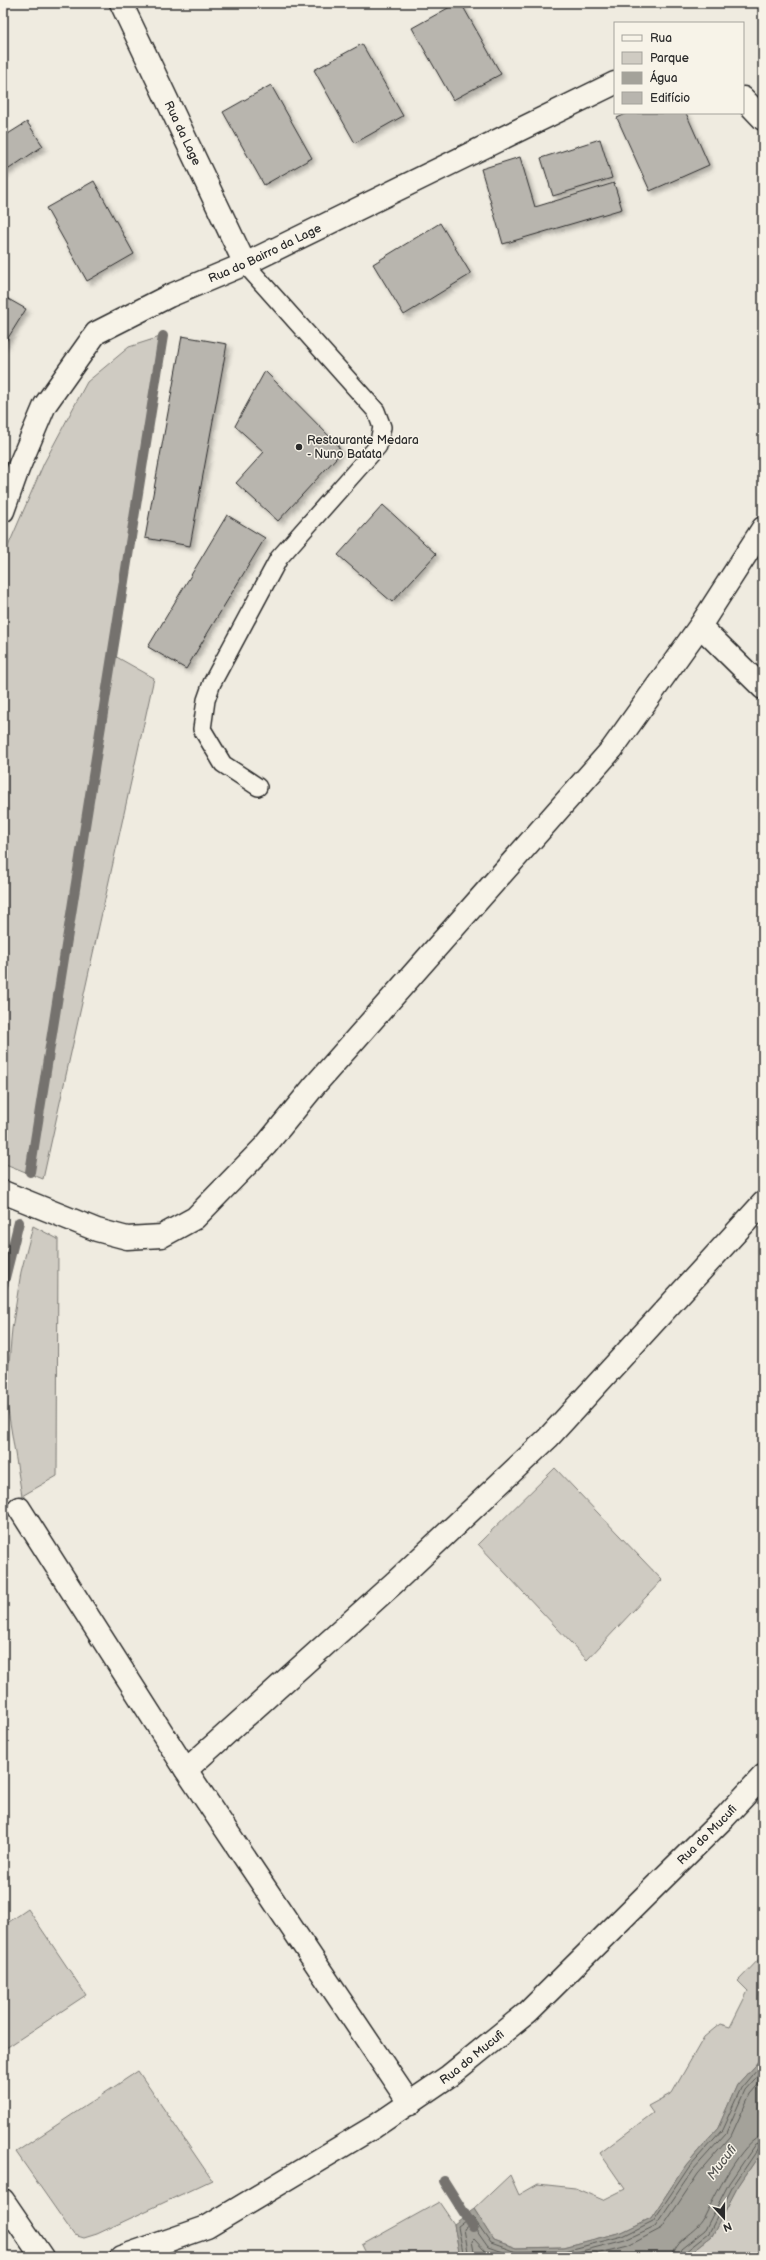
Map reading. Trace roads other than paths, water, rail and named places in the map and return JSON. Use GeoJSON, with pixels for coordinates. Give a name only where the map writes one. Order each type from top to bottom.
{"type":"FeatureCollection","features":[{"type":"Feature","properties":{"kind":"street","name":"Rua da Lage"},"geometry":{"type":"LineString","coordinates":[[121,3],[245,264]]}},
{"type":"Feature","properties":{"kind":"street","name":"Rua do Bairro da Lage"},"geometry":{"type":"LineString","coordinates":[[3,511],[18,469],[45,405],[96,332],[169,296],[245,264],[614,83]]}},
{"type":"Feature","properties":{"kind":"street"},"geometry":{"type":"LineString","coordinates":[[744,99],[763,119]]}},
{"type":"Feature","properties":{"kind":"street"},"geometry":{"type":"LineString","coordinates":[[3,1192],[97,1230],[128,1238],[162,1236],[195,1218],[266,1145],[315,1085],[612,749],[700,626],[763,528]]}},
{"type":"Feature","properties":{"kind":"street"},"geometry":{"type":"LineString","coordinates":[[700,626],[763,688]]}},
{"type":"Feature","properties":{"kind":"street"},"geometry":{"type":"LineString","coordinates":[[186,1770],[395,1582],[548,1438],[763,1203]]}},
{"type":"Feature","properties":{"kind":"street"},"geometry":{"type":"LineString","coordinates":[[19,1508],[186,1770],[410,2104]]}},
{"type":"Feature","properties":{"kind":"street","name":"Rua do Mucufi"},"geometry":{"type":"LineString","coordinates":[[121,2257],[207,2226],[295,2176],[410,2104],[449,2076],[528,2012],[725,1817],[763,1776]]}},
{"type":"Feature","properties":{"kind":"street"},"geometry":{"type":"LineString","coordinates":[[3,2200],[42,2257]]}},
{"type":"Feature","properties":{"kind":"lane"},"geometry":{"type":"LineString","coordinates":[[245,264],[376,411],[382,428],[378,446],[279,558],[212,683],[206,700],[202,729],[223,764],[258,787]]}},
{"type":"Feature","properties":{"kind":"water","name":"Mucufi"},"geometry":{"type":"Polygon","coordinates":[[[763,2056],[763,2149],[737,2188],[712,2236],[685,2257],[460,2257],[454,2224],[474,2209],[494,2240],[516,2248],[564,2247],[622,2232],[651,2218],[686,2165],[718,2128],[737,2085],[763,2056]]]}},
{"type":"Feature","properties":{"kind":"waterway"},"geometry":{"type":"LineString","coordinates":[[30,1172],[163,336]]}},
{"type":"Feature","properties":{"kind":"waterway"},"geometry":{"type":"LineString","coordinates":[[3,1286],[19,1222]]}},
{"type":"Feature","properties":{"kind":"waterway"},"geometry":{"type":"LineString","coordinates":[[444,2181],[473,2227]]}},
{"type":"Feature","properties":{"kind":"place","name":"Restaurante Medara - Nuno Batata"},"geometry":{"type":"Point","coordinates":[299,447]}}]}
